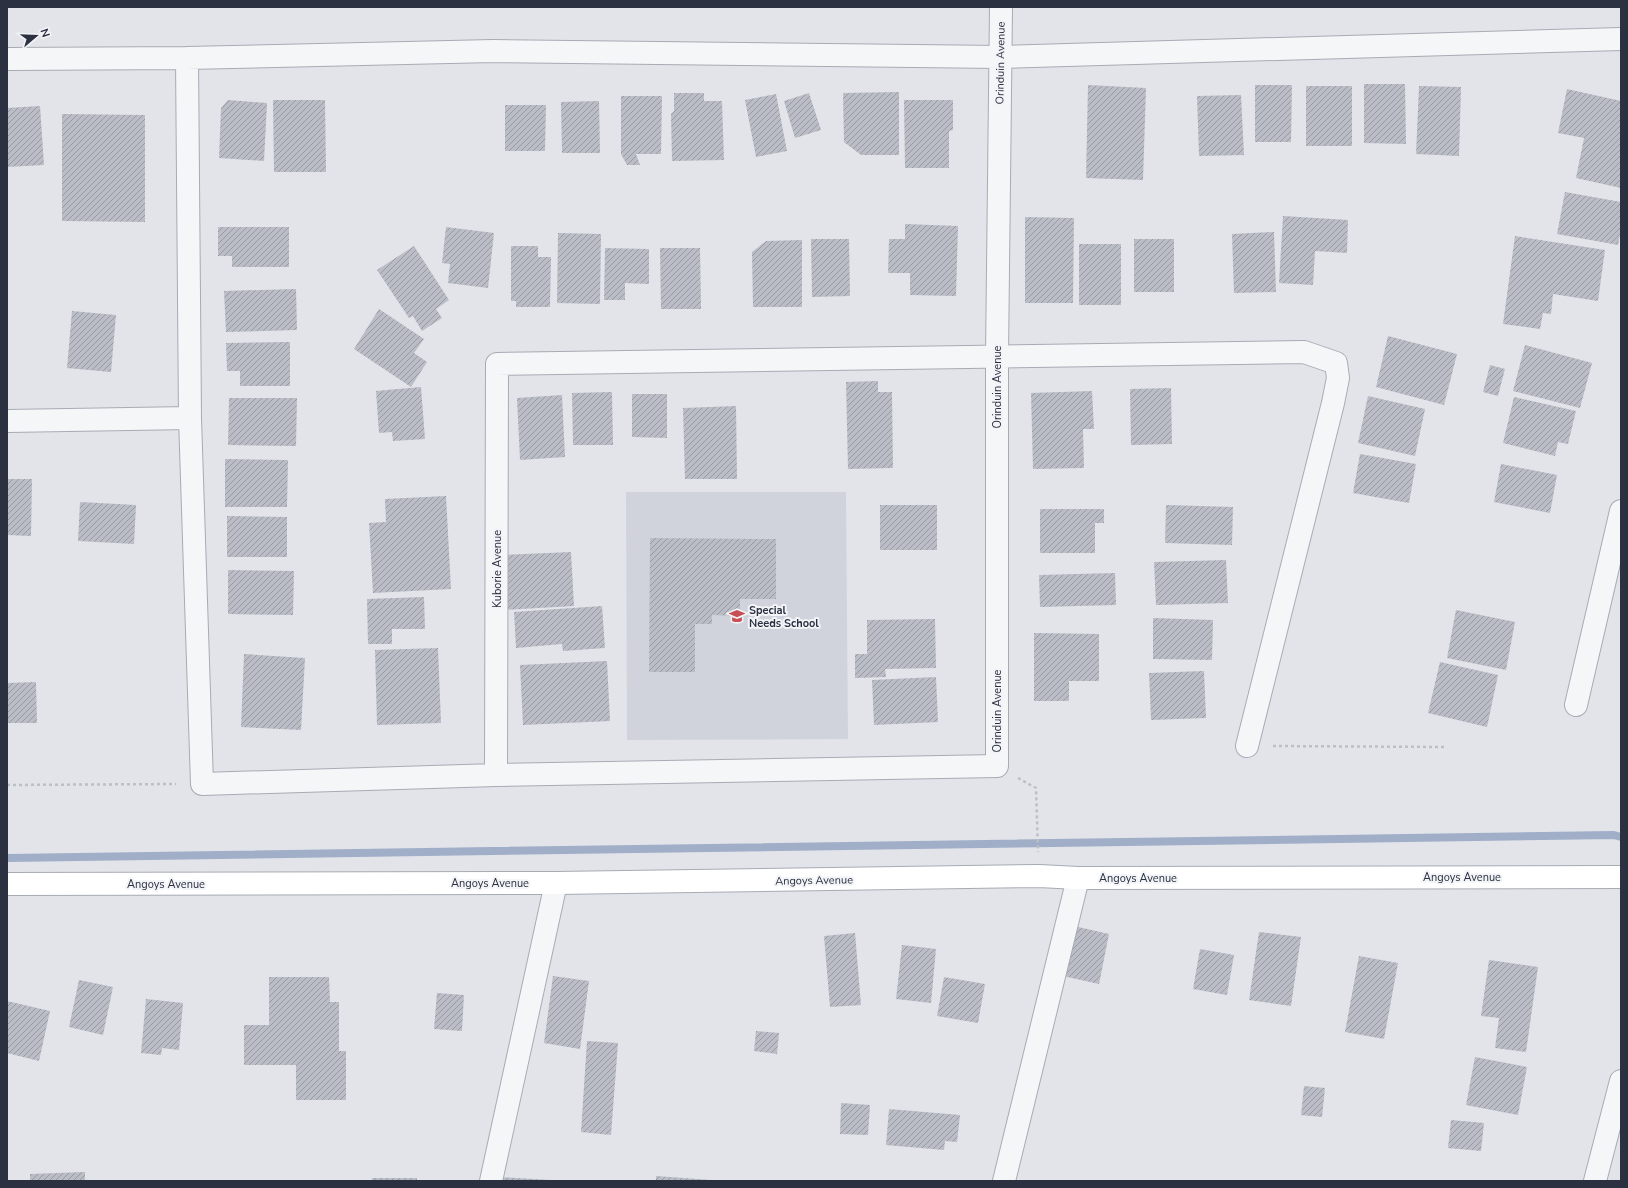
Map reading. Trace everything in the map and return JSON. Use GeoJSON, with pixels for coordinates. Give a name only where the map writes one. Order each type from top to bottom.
{"type":"FeatureCollection","features":[{"type":"Feature","properties":{"kind":"street","name":"Orinduin Avenue"},"geometry":{"type":"LineString","coordinates":[[496,775],[997,766],[997,356],[1001,7]]}},
{"type":"Feature","properties":{"kind":"street"},"geometry":{"type":"LineString","coordinates":[[7,59],[187,58],[493,51],[1000,58],[1621,39]]}},
{"type":"Feature","properties":{"kind":"street"},"geometry":{"type":"LineString","coordinates":[[187,58],[190,418],[202,784],[496,775]]}},
{"type":"Feature","properties":{"kind":"street"},"geometry":{"type":"LineString","coordinates":[[997,356],[1304,352],[1336,363],[1338,378],[1333,403],[1247,746]]}},
{"type":"Feature","properties":{"kind":"street","name":"Kuborie Avenue"},"geometry":{"type":"LineString","coordinates":[[496,775],[497,364],[997,356]]}},
{"type":"Feature","properties":{"kind":"street"},"geometry":{"type":"LineString","coordinates":[[7,421],[190,418]]}},
{"type":"Feature","properties":{"kind":"street"},"geometry":{"type":"LineString","coordinates":[[1576,705],[1621,511]]}},
{"type":"Feature","properties":{"kind":"street","name":"Angoys Avenue"},"geometry":{"type":"LineString","coordinates":[[7,884],[556,883],[1039,876],[1078,878],[1621,877]]}},
{"type":"Feature","properties":{"kind":"street"},"geometry":{"type":"LineString","coordinates":[[1004,1181],[1078,878]]}},
{"type":"Feature","properties":{"kind":"street"},"geometry":{"type":"LineString","coordinates":[[491,1181],[556,883]]}},
{"type":"Feature","properties":{"kind":"street"},"geometry":{"type":"LineString","coordinates":[[1595,1181],[1621,1081]]}},
{"type":"Feature","properties":{"kind":"path"},"geometry":{"type":"LineString","coordinates":[[1247,746],[1445,747]]}},
{"type":"Feature","properties":{"kind":"path"},"geometry":{"type":"LineString","coordinates":[[7,785],[202,784]]}},
{"type":"Feature","properties":{"kind":"path"},"geometry":{"type":"LineString","coordinates":[[1036,788],[1038,856]]}},
{"type":"Feature","properties":{"kind":"shaded area","name":"Special Needs School"},"geometry":{"type":"Polygon","coordinates":[[[626,492],[846,492],[848,739],[627,740],[626,492]]]}},
{"type":"Feature","properties":{"kind":"building"},"geometry":{"type":"Polygon","coordinates":[[[1364,84],[1405,84],[1406,144],[1364,143],[1364,84]]]}},
{"type":"Feature","properties":{"kind":"building"},"geometry":{"type":"Polygon","coordinates":[[[1088,85],[1146,88],[1143,180],[1086,178],[1088,85]]]}},
{"type":"Feature","properties":{"kind":"building"},"geometry":{"type":"Polygon","coordinates":[[[1255,85],[1292,85],[1291,142],[1255,142],[1255,85]]]}},
{"type":"Feature","properties":{"kind":"building"},"geometry":{"type":"Polygon","coordinates":[[[1306,86],[1352,86],[1352,146],[1306,146],[1306,86]]]}},
{"type":"Feature","properties":{"kind":"building"},"geometry":{"type":"Polygon","coordinates":[[[1419,86],[1461,87],[1459,156],[1416,154],[1419,86]]]}},
{"type":"Feature","properties":{"kind":"building"},"geometry":{"type":"Polygon","coordinates":[[[1567,89],[1621,101],[1621,188],[1576,178],[1584,138],[1558,133],[1567,89]]]}},
{"type":"Feature","properties":{"kind":"building"},"geometry":{"type":"Polygon","coordinates":[[[899,92],[899,155],[861,155],[844,142],[843,93],[899,92]]]}},
{"type":"Feature","properties":{"kind":"building"},"geometry":{"type":"Polygon","coordinates":[[[674,93],[704,93],[704,101],[722,101],[724,160],[672,161],[671,114],[674,111],[674,93]]]}},
{"type":"Feature","properties":{"kind":"building"},"geometry":{"type":"Polygon","coordinates":[[[809,93],[821,130],[795,138],[784,101],[809,93]]]}},
{"type":"Feature","properties":{"kind":"building"},"geometry":{"type":"Polygon","coordinates":[[[776,94],[787,151],[756,157],[745,100],[776,94]]]}},
{"type":"Feature","properties":{"kind":"building"},"geometry":{"type":"Polygon","coordinates":[[[1241,95],[1244,155],[1199,156],[1197,96],[1241,95]]]}},
{"type":"Feature","properties":{"kind":"building"},"geometry":{"type":"Polygon","coordinates":[[[621,96],[662,96],[661,154],[636,154],[640,165],[627,165],[621,154],[621,96]]]}},
{"type":"Feature","properties":{"kind":"building"},"geometry":{"type":"Polygon","coordinates":[[[228,100],[267,103],[264,161],[219,158],[221,108],[228,100]]]}},
{"type":"Feature","properties":{"kind":"building"},"geometry":{"type":"Polygon","coordinates":[[[273,100],[325,100],[326,172],[274,172],[273,100]]]}},
{"type":"Feature","properties":{"kind":"building"},"geometry":{"type":"Polygon","coordinates":[[[904,100],[953,100],[953,130],[949,131],[949,168],[905,168],[904,100]]]}},
{"type":"Feature","properties":{"kind":"building"},"geometry":{"type":"Polygon","coordinates":[[[599,101],[600,153],[562,153],[561,102],[599,101]]]}},
{"type":"Feature","properties":{"kind":"building"},"geometry":{"type":"Polygon","coordinates":[[[505,105],[546,105],[545,151],[505,151],[505,105]]]}},
{"type":"Feature","properties":{"kind":"building"},"geometry":{"type":"Polygon","coordinates":[[[40,106],[44,165],[7,167],[7,108],[40,106]]]}},
{"type":"Feature","properties":{"kind":"building"},"geometry":{"type":"Polygon","coordinates":[[[62,114],[145,115],[145,222],[62,221],[62,114]]]}},
{"type":"Feature","properties":{"kind":"building"},"geometry":{"type":"Polygon","coordinates":[[[1565,192],[1621,202],[1621,229],[1618,245],[1557,234],[1565,192]]]}},
{"type":"Feature","properties":{"kind":"building"},"geometry":{"type":"Polygon","coordinates":[[[1283,216],[1348,220],[1347,253],[1315,251],[1313,285],[1279,283],[1283,216]]]}},
{"type":"Feature","properties":{"kind":"building"},"geometry":{"type":"Polygon","coordinates":[[[1025,217],[1074,218],[1073,303],[1025,303],[1025,217]]]}},
{"type":"Feature","properties":{"kind":"building"},"geometry":{"type":"Polygon","coordinates":[[[905,224],[958,226],[956,296],[910,295],[910,273],[888,273],[889,239],[905,239],[905,224]]]}},
{"type":"Feature","properties":{"kind":"building"},"geometry":{"type":"Polygon","coordinates":[[[218,227],[289,227],[289,267],[232,267],[232,256],[218,256],[218,227]]]}},
{"type":"Feature","properties":{"kind":"building"},"geometry":{"type":"Polygon","coordinates":[[[446,227],[494,233],[488,288],[448,283],[450,264],[442,263],[446,227]]]}},
{"type":"Feature","properties":{"kind":"building"},"geometry":{"type":"Polygon","coordinates":[[[1274,232],[1276,292],[1234,293],[1232,234],[1274,232]]]}},
{"type":"Feature","properties":{"kind":"building"},"geometry":{"type":"Polygon","coordinates":[[[558,233],[601,234],[600,304],[557,303],[558,233]]]}},
{"type":"Feature","properties":{"kind":"building"},"geometry":{"type":"Polygon","coordinates":[[[1515,236],[1605,250],[1598,301],[1553,294],[1551,314],[1543,313],[1540,329],[1503,324],[1515,236]]]}},
{"type":"Feature","properties":{"kind":"building"},"geometry":{"type":"Polygon","coordinates":[[[811,239],[849,239],[850,296],[812,297],[811,239]]]}},
{"type":"Feature","properties":{"kind":"building"},"geometry":{"type":"Polygon","coordinates":[[[1134,239],[1174,239],[1174,292],[1134,292],[1134,239]]]}},
{"type":"Feature","properties":{"kind":"building"},"geometry":{"type":"Polygon","coordinates":[[[802,240],[802,307],[753,307],[752,252],[766,241],[802,240]]]}},
{"type":"Feature","properties":{"kind":"building"},"geometry":{"type":"Polygon","coordinates":[[[1079,244],[1121,244],[1121,305],[1079,305],[1079,244]]]}},
{"type":"Feature","properties":{"kind":"building"},"geometry":{"type":"Polygon","coordinates":[[[414,246],[449,300],[436,309],[442,318],[422,331],[413,316],[409,318],[377,270],[414,246]]]}},
{"type":"Feature","properties":{"kind":"building"},"geometry":{"type":"Polygon","coordinates":[[[511,246],[538,246],[538,257],[551,257],[550,307],[516,307],[516,301],[511,301],[511,246]]]}},
{"type":"Feature","properties":{"kind":"building"},"geometry":{"type":"Polygon","coordinates":[[[605,248],[649,249],[649,284],[625,283],[625,300],[604,300],[605,248]]]}},
{"type":"Feature","properties":{"kind":"building"},"geometry":{"type":"Polygon","coordinates":[[[660,248],[700,248],[701,309],[661,309],[660,248]]]}},
{"type":"Feature","properties":{"kind":"building"},"geometry":{"type":"Polygon","coordinates":[[[296,289],[297,330],[226,332],[224,291],[296,289]]]}},
{"type":"Feature","properties":{"kind":"building"},"geometry":{"type":"Polygon","coordinates":[[[379,309],[424,339],[414,353],[427,362],[411,387],[354,349],[379,309]]]}},
{"type":"Feature","properties":{"kind":"building"},"geometry":{"type":"Polygon","coordinates":[[[72,311],[116,315],[111,372],[67,368],[72,311]]]}},
{"type":"Feature","properties":{"kind":"building"},"geometry":{"type":"Polygon","coordinates":[[[1388,336],[1457,354],[1444,405],[1376,387],[1388,336]]]}},
{"type":"Feature","properties":{"kind":"building"},"geometry":{"type":"Polygon","coordinates":[[[290,342],[290,386],[240,386],[240,371],[227,371],[226,343],[290,342]]]}},
{"type":"Feature","properties":{"kind":"building"},"geometry":{"type":"Polygon","coordinates":[[[1525,345],[1592,363],[1580,408],[1513,391],[1525,345]]]}},
{"type":"Feature","properties":{"kind":"building"},"geometry":{"type":"Polygon","coordinates":[[[1490,365],[1505,369],[1498,396],[1483,392],[1490,365]]]}},
{"type":"Feature","properties":{"kind":"building"},"geometry":{"type":"Polygon","coordinates":[[[878,381],[878,392],[892,392],[893,468],[848,469],[846,382],[878,381]]]}},
{"type":"Feature","properties":{"kind":"building"},"geometry":{"type":"Polygon","coordinates":[[[421,387],[425,439],[393,441],[392,432],[379,433],[376,391],[421,387]]]}},
{"type":"Feature","properties":{"kind":"building"},"geometry":{"type":"Polygon","coordinates":[[[1171,388],[1172,444],[1131,445],[1130,389],[1171,388]]]}},
{"type":"Feature","properties":{"kind":"building"},"geometry":{"type":"Polygon","coordinates":[[[1092,391],[1094,429],[1083,429],[1084,468],[1033,469],[1031,393],[1092,391]]]}},
{"type":"Feature","properties":{"kind":"building"},"geometry":{"type":"Polygon","coordinates":[[[612,392],[613,445],[573,445],[572,393],[612,392]]]}},
{"type":"Feature","properties":{"kind":"building"},"geometry":{"type":"Polygon","coordinates":[[[632,394],[667,394],[667,438],[632,437],[632,394]]]}},
{"type":"Feature","properties":{"kind":"building"},"geometry":{"type":"Polygon","coordinates":[[[562,395],[565,457],[520,460],[517,398],[562,395]]]}},
{"type":"Feature","properties":{"kind":"building"},"geometry":{"type":"Polygon","coordinates":[[[1368,396],[1425,409],[1415,456],[1358,443],[1368,396]]]}},
{"type":"Feature","properties":{"kind":"building"},"geometry":{"type":"Polygon","coordinates":[[[1514,397],[1576,411],[1568,444],[1558,442],[1555,456],[1503,443],[1514,397]]]}},
{"type":"Feature","properties":{"kind":"building"},"geometry":{"type":"Polygon","coordinates":[[[229,398],[297,398],[296,446],[228,445],[229,398]]]}},
{"type":"Feature","properties":{"kind":"building"},"geometry":{"type":"Polygon","coordinates":[[[736,406],[737,479],[685,479],[683,408],[736,406]]]}},
{"type":"Feature","properties":{"kind":"building"},"geometry":{"type":"Polygon","coordinates":[[[1360,454],[1416,464],[1409,503],[1353,493],[1360,454]]]}},
{"type":"Feature","properties":{"kind":"building"},"geometry":{"type":"Polygon","coordinates":[[[225,459],[288,460],[287,507],[225,507],[225,459]]]}},
{"type":"Feature","properties":{"kind":"building"},"geometry":{"type":"Polygon","coordinates":[[[1501,464],[1557,475],[1550,513],[1494,502],[1501,464]]]}},
{"type":"Feature","properties":{"kind":"building"},"geometry":{"type":"Polygon","coordinates":[[[7,479],[32,479],[31,536],[7,535],[7,479]]]}},
{"type":"Feature","properties":{"kind":"building"},"geometry":{"type":"Polygon","coordinates":[[[446,496],[451,589],[373,593],[369,523],[386,522],[385,499],[446,496]]]}},
{"type":"Feature","properties":{"kind":"building"},"geometry":{"type":"Polygon","coordinates":[[[80,502],[136,505],[134,544],[78,541],[80,502]]]}},
{"type":"Feature","properties":{"kind":"building"},"geometry":{"type":"Polygon","coordinates":[[[880,505],[937,505],[937,550],[880,550],[880,505]]]}},
{"type":"Feature","properties":{"kind":"building"},"geometry":{"type":"Polygon","coordinates":[[[1166,505],[1233,507],[1232,545],[1165,543],[1166,505]]]}},
{"type":"Feature","properties":{"kind":"building"},"geometry":{"type":"Polygon","coordinates":[[[1040,509],[1104,509],[1104,523],[1095,523],[1095,553],[1040,553],[1040,509]]]}},
{"type":"Feature","properties":{"kind":"building"},"geometry":{"type":"Polygon","coordinates":[[[227,516],[287,517],[287,557],[227,557],[227,516]]]}},
{"type":"Feature","properties":{"kind":"building"},"geometry":{"type":"Polygon","coordinates":[[[650,538],[776,539],[776,599],[740,599],[740,616],[712,615],[712,624],[695,624],[695,672],[649,672],[650,538]]]}},
{"type":"Feature","properties":{"kind":"building"},"geometry":{"type":"Polygon","coordinates":[[[571,552],[574,606],[502,610],[499,555],[571,552]]]}},
{"type":"Feature","properties":{"kind":"building"},"geometry":{"type":"Polygon","coordinates":[[[1226,560],[1228,603],[1156,605],[1154,562],[1226,560]]]}},
{"type":"Feature","properties":{"kind":"building"},"geometry":{"type":"Polygon","coordinates":[[[228,570],[294,571],[293,615],[228,614],[228,570]]]}},
{"type":"Feature","properties":{"kind":"building"},"geometry":{"type":"Polygon","coordinates":[[[1115,573],[1116,605],[1040,607],[1039,575],[1115,573]]]}},
{"type":"Feature","properties":{"kind":"building"},"geometry":{"type":"Polygon","coordinates":[[[424,597],[425,629],[392,629],[392,644],[368,644],[367,599],[424,597]]]}},
{"type":"Feature","properties":{"kind":"building"},"geometry":{"type":"Polygon","coordinates":[[[602,606],[605,648],[563,651],[562,644],[516,648],[514,612],[602,606]]]}},
{"type":"Feature","properties":{"kind":"building"},"geometry":{"type":"Polygon","coordinates":[[[1456,610],[1515,622],[1506,670],[1447,658],[1456,610]]]}},
{"type":"Feature","properties":{"kind":"building"},"geometry":{"type":"Polygon","coordinates":[[[1153,618],[1213,620],[1212,660],[1153,659],[1153,618]]]}},
{"type":"Feature","properties":{"kind":"building"},"geometry":{"type":"Polygon","coordinates":[[[935,619],[936,668],[885,669],[886,677],[855,678],[855,654],[867,654],[867,620],[935,619]]]}},
{"type":"Feature","properties":{"kind":"building"},"geometry":{"type":"Polygon","coordinates":[[[1034,633],[1099,634],[1099,681],[1069,681],[1069,701],[1034,701],[1034,633]]]}},
{"type":"Feature","properties":{"kind":"building"},"geometry":{"type":"Polygon","coordinates":[[[438,648],[441,723],[377,725],[375,650],[438,648]]]}},
{"type":"Feature","properties":{"kind":"building"},"geometry":{"type":"Polygon","coordinates":[[[244,654],[305,658],[301,730],[241,727],[244,654]]]}},
{"type":"Feature","properties":{"kind":"building"},"geometry":{"type":"Polygon","coordinates":[[[607,661],[610,721],[523,725],[520,665],[607,661]]]}},
{"type":"Feature","properties":{"kind":"building"},"geometry":{"type":"Polygon","coordinates":[[[1440,662],[1498,675],[1487,727],[1428,713],[1440,662]]]}},
{"type":"Feature","properties":{"kind":"building"},"geometry":{"type":"Polygon","coordinates":[[[1204,671],[1206,718],[1151,720],[1149,673],[1204,671]]]}},
{"type":"Feature","properties":{"kind":"building"},"geometry":{"type":"Polygon","coordinates":[[[936,677],[938,722],[874,725],[872,680],[936,677]]]}},
{"type":"Feature","properties":{"kind":"building"},"geometry":{"type":"Polygon","coordinates":[[[36,682],[37,723],[7,723],[7,683],[36,682]]]}},
{"type":"Feature","properties":{"kind":"building"},"geometry":{"type":"Polygon","coordinates":[[[1074,926],[1109,934],[1099,984],[1063,976],[1074,926]]]}},
{"type":"Feature","properties":{"kind":"building"},"geometry":{"type":"Polygon","coordinates":[[[1259,932],[1301,937],[1291,1006],[1249,1000],[1259,932]]]}},
{"type":"Feature","properties":{"kind":"building"},"geometry":{"type":"Polygon","coordinates":[[[855,933],[861,1005],[830,1007],[824,936],[855,933]]]}},
{"type":"Feature","properties":{"kind":"building"},"geometry":{"type":"Polygon","coordinates":[[[902,945],[936,949],[931,1003],[896,999],[902,945]]]}},
{"type":"Feature","properties":{"kind":"building"},"geometry":{"type":"Polygon","coordinates":[[[1200,949],[1234,955],[1227,995],[1193,989],[1200,949]]]}},
{"type":"Feature","properties":{"kind":"building"},"geometry":{"type":"Polygon","coordinates":[[[1359,956],[1398,963],[1384,1039],[1345,1032],[1359,956]]]}},
{"type":"Feature","properties":{"kind":"building"},"geometry":{"type":"Polygon","coordinates":[[[1489,960],[1538,967],[1526,1052],[1495,1048],[1499,1018],[1481,1016],[1489,960]]]}},
{"type":"Feature","properties":{"kind":"building"},"geometry":{"type":"Polygon","coordinates":[[[553,976],[589,981],[580,1049],[544,1043],[553,976]]]}},
{"type":"Feature","properties":{"kind":"building"},"geometry":{"type":"Polygon","coordinates":[[[269,977],[329,977],[330,1002],[339,1002],[339,1051],[346,1051],[346,1100],[296,1100],[296,1065],[244,1065],[244,1025],[269,1025],[269,977]]]}},
{"type":"Feature","properties":{"kind":"building"},"geometry":{"type":"Polygon","coordinates":[[[944,977],[985,984],[978,1023],[937,1016],[944,977]]]}},
{"type":"Feature","properties":{"kind":"building"},"geometry":{"type":"Polygon","coordinates":[[[79,980],[113,987],[103,1035],[69,1027],[79,980]]]}},
{"type":"Feature","properties":{"kind":"building"},"geometry":{"type":"Polygon","coordinates":[[[437,993],[464,995],[462,1031],[434,1029],[437,993]]]}},
{"type":"Feature","properties":{"kind":"building"},"geometry":{"type":"Polygon","coordinates":[[[146,999],[183,1003],[179,1050],[162,1048],[161,1055],[141,1053],[146,999]]]}},
{"type":"Feature","properties":{"kind":"building"},"geometry":{"type":"Polygon","coordinates":[[[7,1001],[50,1011],[39,1061],[7,1053],[7,1001]]]}},
{"type":"Feature","properties":{"kind":"building"},"geometry":{"type":"Polygon","coordinates":[[[756,1031],[779,1033],[777,1054],[754,1051],[756,1031]]]}},
{"type":"Feature","properties":{"kind":"building"},"geometry":{"type":"Polygon","coordinates":[[[587,1041],[618,1043],[611,1135],[581,1132],[587,1041]]]}},
{"type":"Feature","properties":{"kind":"building"},"geometry":{"type":"Polygon","coordinates":[[[1475,1057],[1527,1067],[1518,1115],[1466,1105],[1475,1057]]]}},
{"type":"Feature","properties":{"kind":"building"},"geometry":{"type":"Polygon","coordinates":[[[1304,1086],[1325,1088],[1322,1117],[1301,1115],[1304,1086]]]}},
{"type":"Feature","properties":{"kind":"building"},"geometry":{"type":"Polygon","coordinates":[[[841,1103],[870,1105],[868,1135],[840,1134],[841,1103]]]}},
{"type":"Feature","properties":{"kind":"building"},"geometry":{"type":"Polygon","coordinates":[[[889,1109],[960,1115],[957,1142],[945,1141],[944,1150],[886,1145],[889,1109]]]}},
{"type":"Feature","properties":{"kind":"building"},"geometry":{"type":"Polygon","coordinates":[[[1451,1120],[1484,1123],[1481,1151],[1448,1148],[1451,1120]]]}},
{"type":"Feature","properties":{"kind":"building"},"geometry":{"type":"Polygon","coordinates":[[[85,1172],[85,1181],[30,1181],[30,1174],[85,1172]]]}},
{"type":"Feature","properties":{"kind":"building"},"geometry":{"type":"Polygon","coordinates":[[[656,1176],[711,1180],[711,1181],[656,1181],[656,1176]]]}},
{"type":"Feature","properties":{"kind":"building"},"geometry":{"type":"Polygon","coordinates":[[[499,1177],[551,1180],[551,1181],[499,1181],[499,1177]]]}},
{"type":"Feature","properties":{"kind":"building"},"geometry":{"type":"Polygon","coordinates":[[[372,1178],[417,1178],[417,1181],[372,1181],[372,1178]]]}},
{"type":"Feature","properties":{"kind":"waterway"},"geometry":{"type":"LineString","coordinates":[[7,858],[1614,835],[1621,837]]}},
{"type":"Feature","properties":{"kind":"place","name":"Special Needs School"},"geometry":{"type":"Point","coordinates":[737,616]}}]}
